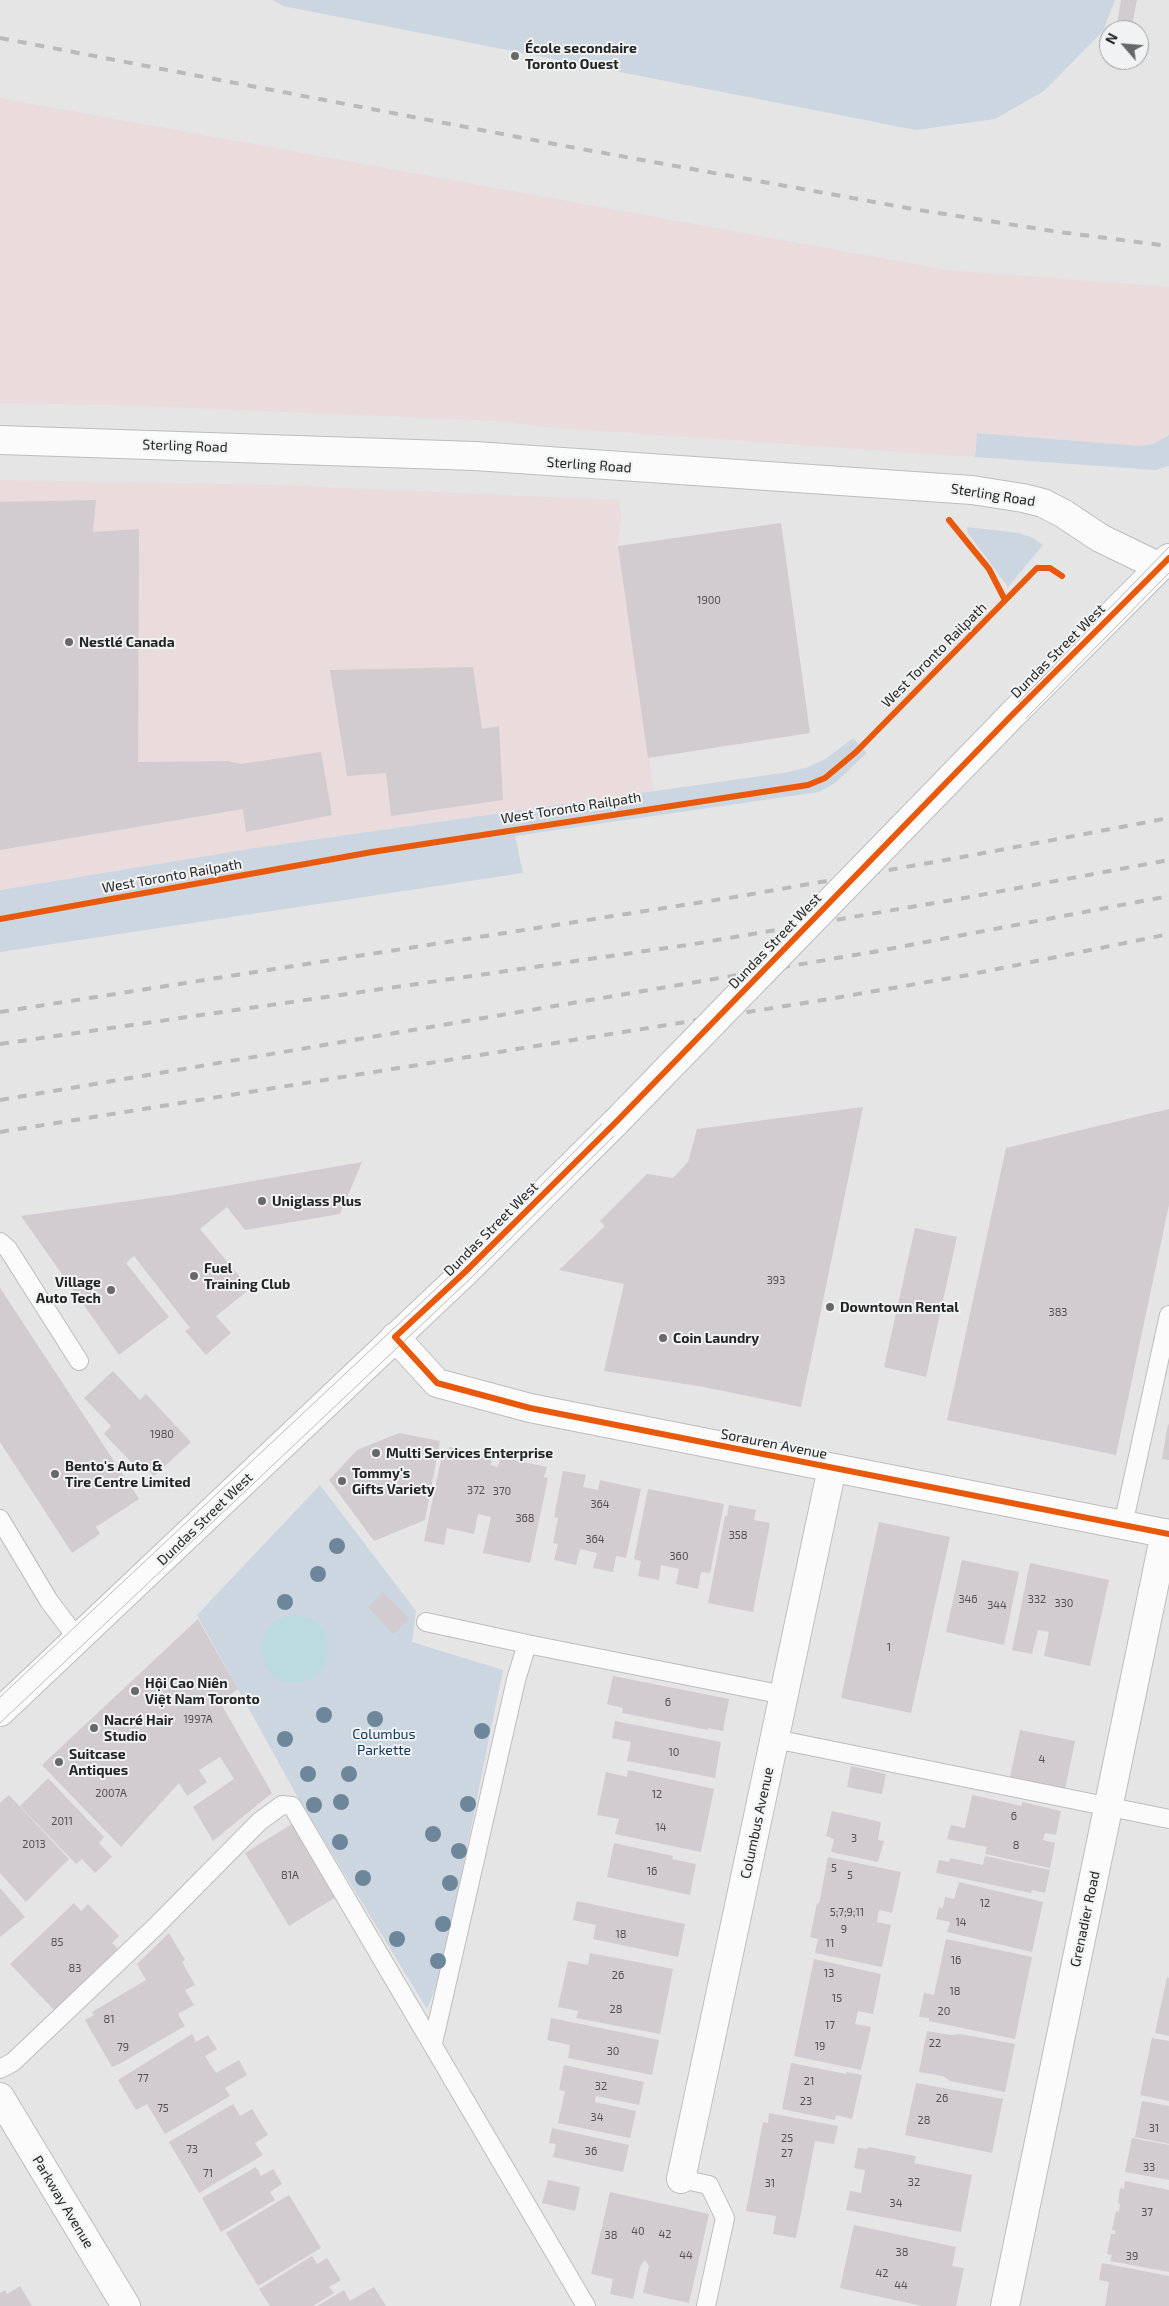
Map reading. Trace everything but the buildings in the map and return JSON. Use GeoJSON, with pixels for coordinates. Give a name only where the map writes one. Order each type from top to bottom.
{"type":"FeatureCollection","features":[{"type":"Feature","properties":{"kind":"street","name":"Sterling Road"},"geometry":{"type":"LineString","coordinates":[[0,440],[475,456],[972,490],[1043,503],[1064,514],[1100,538],[1164,562]]}},
{"type":"Feature","properties":{"kind":"street","name":"Dundas Street West"},"geometry":{"type":"LineString","coordinates":[[0,1712],[465,1272],[616,1122],[1012,715],[1164,562]]}},
{"type":"Feature","properties":{"kind":"street","name":"Sorauren Avenue"},"geometry":{"type":"LineString","coordinates":[[395,1337],[437,1383],[530,1408],[1167,1534]]}},
{"type":"Feature","properties":{"kind":"street","name":"Columbus Avenue"},"geometry":{"type":"LineString","coordinates":[[681,2179],[832,1468]]}},
{"type":"Feature","properties":{"kind":"street","name":"Grenadier Road"},"geometry":{"type":"LineString","coordinates":[[1005,2306],[1108,1807],[1167,1534]]}},
{"type":"Feature","properties":{"kind":"street","name":"Parkway Avenue"},"geometry":{"type":"LineString","coordinates":[[0,2098],[126,2306]]}},
{"type":"Feature","properties":{"kind":"lane"},"geometry":{"type":"LineString","coordinates":[[0,1242],[8,1249],[79,1361]]}},
{"type":"Feature","properties":{"kind":"lane"},"geometry":{"type":"LineString","coordinates":[[1123,1525],[1169,1315]]}},
{"type":"Feature","properties":{"kind":"lane"},"geometry":{"type":"LineString","coordinates":[[0,1519],[49,1602],[78,1638]]}},
{"type":"Feature","properties":{"kind":"lane"},"geometry":{"type":"LineString","coordinates":[[426,1622],[784,1695]]}},
{"type":"Feature","properties":{"kind":"lane"},"geometry":{"type":"LineString","coordinates":[[433,2043],[516,1680],[527,1644]]}},
{"type":"Feature","properties":{"kind":"lane"},"geometry":{"type":"LineString","coordinates":[[775,1739],[1169,1819]]}},
{"type":"Feature","properties":{"kind":"lane"},"geometry":{"type":"LineString","coordinates":[[0,2069],[13,2062],[154,1928],[239,1842],[282,1805],[292,1806],[586,2306]]}},
{"type":"Feature","properties":{"kind":"lane"},"geometry":{"type":"LineString","coordinates":[[681,2179],[709,2185],[725,2218],[706,2306]]}},
{"type":"Feature","properties":{"kind":"shaded area"},"geometry":{"type":"Polygon","coordinates":[[[0,98],[948,270],[1169,287],[1169,435],[1153,444],[1141,446],[977,433],[975,457],[545,427],[500,421],[122,405],[0,403],[0,98]]]}},
{"type":"Feature","properties":{"kind":"shaded area"},"geometry":{"type":"Polygon","coordinates":[[[0,480],[277,485],[619,500],[621,518],[618,546],[654,791],[255,848],[0,890],[0,480]]]}},
{"type":"Feature","properties":{"kind":"green space"},"geometry":{"type":"Polygon","coordinates":[[[273,0],[1115,0],[1107,20],[1099,20],[1099,35],[1044,91],[995,119],[916,130],[283,6],[273,0]]]}},
{"type":"Feature","properties":{"kind":"green space"},"geometry":{"type":"Polygon","coordinates":[[[977,433],[1141,446],[1153,444],[1169,435],[1169,466],[1155,470],[975,457],[977,433]]]}},
{"type":"Feature","properties":{"kind":"green space"},"geometry":{"type":"Polygon","coordinates":[[[967,527],[1019,533],[1033,538],[1043,545],[1008,587],[968,533],[967,527]]]}},
{"type":"Feature","properties":{"kind":"green space"},"geometry":{"type":"Polygon","coordinates":[[[853,738],[867,753],[835,783],[819,792],[515,836],[523,873],[0,952],[0,890],[255,848],[782,773],[806,768],[827,758],[853,738]]]}},
{"type":"Feature","properties":{"kind":"green space","name":"Columbus Parkette"},"geometry":{"type":"Polygon","coordinates":[[[320,1485],[416,1611],[412,1642],[503,1670],[441,1975],[427,2009],[297,1796],[197,1615],[320,1485]]]}},
{"type":"Feature","properties":{"kind":"water"},"geometry":{"type":"Polygon","coordinates":[[[295,1615],[308,1618],[319,1625],[326,1636],[329,1649],[326,1662],[319,1673],[308,1680],[295,1683],[282,1680],[271,1673],[264,1662],[261,1649],[264,1636],[271,1625],[282,1618],[295,1615]]]}},
{"type":"Feature","properties":{"kind":"tram line"},"geometry":{"type":"LineString","coordinates":[[0,1697],[472,1255],[1004,717],[1169,547]]}},
{"type":"Feature","properties":{"kind":"tram line"},"geometry":{"type":"LineString","coordinates":[[0,1723],[471,1278],[631,1119],[1169,573]]}},
{"type":"Feature","properties":{"kind":"railway"},"geometry":{"type":"LineString","coordinates":[[0,38],[565,146],[913,209],[1059,232],[1169,246]]}},
{"type":"Feature","properties":{"kind":"railway"},"geometry":{"type":"LineString","coordinates":[[0,1012],[741,896],[1169,818]]}},
{"type":"Feature","properties":{"kind":"railway"},"geometry":{"type":"LineString","coordinates":[[0,1044],[694,944],[964,898],[1169,860]]}},
{"type":"Feature","properties":{"kind":"railway"},"geometry":{"type":"LineString","coordinates":[[0,1100],[873,952],[1169,896]]}},
{"type":"Feature","properties":{"kind":"railway"},"geometry":{"type":"LineString","coordinates":[[0,1132],[829,999],[968,975],[1169,934]]}},
{"type":"Feature","properties":{"kind":"cycle path"},"geometry":{"type":"LineString","coordinates":[[949,520],[989,569],[1005,600]]}},
{"type":"Feature","properties":{"kind":"cycle path"},"geometry":{"type":"LineString","coordinates":[[1169,558],[1012,715],[616,1122],[465,1272],[395,1337],[437,1383],[530,1408],[1169,1534]]}},
{"type":"Feature","properties":{"kind":"cycle path","name":"West Toronto Railpath"},"geometry":{"type":"LineString","coordinates":[[0,919],[372,852],[808,785],[825,778],[856,752],[1037,568],[1050,568],[1062,576]]}},
{"type":"Feature","properties":{"kind":"place","name":"École secondaire Toronto Ouest"},"geometry":{"type":"Point","coordinates":[515,56]}},
{"type":"Feature","properties":{"kind":"place","name":"Nestlé Canada"},"geometry":{"type":"Point","coordinates":[69,642]}},
{"type":"Feature","properties":{"kind":"place","name":"Uniglass Plus"},"geometry":{"type":"Point","coordinates":[262,1201]}},
{"type":"Feature","properties":{"kind":"place","name":"Fuel Training Club"},"geometry":{"type":"Point","coordinates":[194,1276]}},
{"type":"Feature","properties":{"kind":"place","name":"Village Auto Tech"},"geometry":{"type":"Point","coordinates":[111,1290]}},
{"type":"Feature","properties":{"kind":"place","name":"Downtown Rental"},"geometry":{"type":"Point","coordinates":[830,1307]}},
{"type":"Feature","properties":{"kind":"place","name":"Coin Laundry"},"geometry":{"type":"Point","coordinates":[663,1338]}},
{"type":"Feature","properties":{"kind":"place","name":"Multi Services Enterprise"},"geometry":{"type":"Point","coordinates":[376,1453]}},
{"type":"Feature","properties":{"kind":"place","name":"Bento's Auto & Tire Centre Limited"},"geometry":{"type":"Point","coordinates":[55,1474]}},
{"type":"Feature","properties":{"kind":"place","name":"Tommy's Gifts Variety"},"geometry":{"type":"Point","coordinates":[342,1481]}},
{"type":"Feature","properties":{"kind":"place","name":"Hội Cao Niên Việt Nam Toronto"},"geometry":{"type":"Point","coordinates":[135,1691]}},
{"type":"Feature","properties":{"kind":"place","name":"Nacré Hair Studio"},"geometry":{"type":"Point","coordinates":[94,1728]}},
{"type":"Feature","properties":{"kind":"place","name":"Suitcase Antiques"},"geometry":{"type":"Point","coordinates":[59,1762]}}]}
